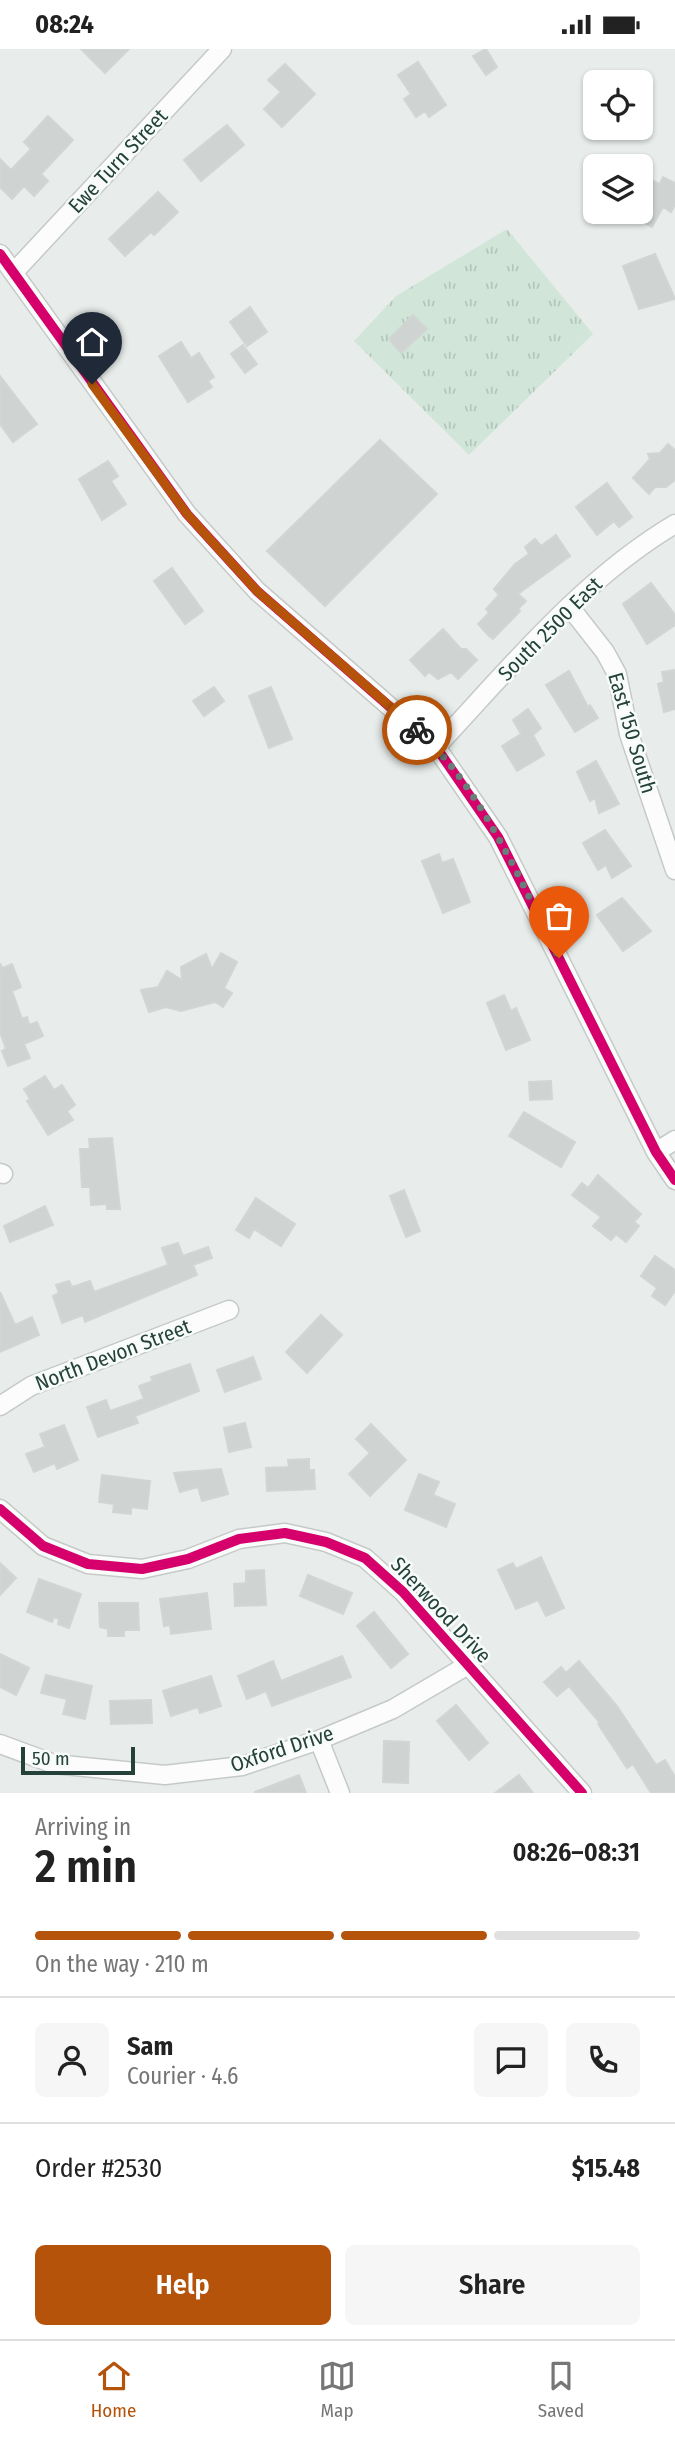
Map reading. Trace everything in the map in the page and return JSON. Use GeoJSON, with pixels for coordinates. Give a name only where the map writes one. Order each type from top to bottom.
{"type":"FeatureCollection","features":[{"type":"Feature","properties":{"kind":"street","name":"Ewe Turn Street"},"geometry":{"type":"LineString","coordinates":[[14,272],[222,49]]}},
{"type":"Feature","properties":{"kind":"street"},"geometry":{"type":"LineString","coordinates":[[0,254],[187,514],[257,591],[436,747],[498,837],[656,1153],[675,1180]]}},
{"type":"Feature","properties":{"kind":"street","name":"South 2500 East"},"geometry":{"type":"LineString","coordinates":[[436,747],[569,606],[628,556],[675,524]]}},
{"type":"Feature","properties":{"kind":"street","name":"East 150 South"},"geometry":{"type":"LineString","coordinates":[[569,606],[605,652],[617,674],[629,734],[675,870]]}},
{"type":"Feature","properties":{"kind":"street"},"geometry":{"type":"LineString","coordinates":[[656,1153],[675,1140]]}},
{"type":"Feature","properties":{"kind":"street","name":"North Devon Street"},"geometry":{"type":"LineString","coordinates":[[0,1406],[31,1386],[229,1310]]}},
{"type":"Feature","properties":{"kind":"street","name":"Sherwood Drive"},"geometry":{"type":"LineString","coordinates":[[0,1509],[43,1546],[88,1564],[142,1569],[188,1559],[239,1539],[285,1533],[326,1542],[365,1558],[403,1592],[582,1793]]}},
{"type":"Feature","properties":{"kind":"street","name":"Oxford Drive"},"geometry":{"type":"LineString","coordinates":[[0,1744],[54,1764],[165,1776],[242,1766],[319,1740],[393,1709],[468,1665]]}},
{"type":"Feature","properties":{"kind":"street"},"geometry":{"type":"LineString","coordinates":[[319,1740],[340,1793]]}},
{"type":"Feature","properties":{"kind":"green space"},"geometry":{"type":"Polygon","coordinates":[[[507,229],[593,334],[469,455],[354,341],[396,296],[507,229]]]}},
{"type":"Feature","properties":{"kind":"building"},"geometry":{"type":"Polygon","coordinates":[[[81,49],[129,49],[105,73],[81,49]]]}},
{"type":"Feature","properties":{"kind":"building"},"geometry":{"type":"Polygon","coordinates":[[[486,49],[497,67],[486,75],[473,56],[486,49]]]}},
{"type":"Feature","properties":{"kind":"building"},"geometry":{"type":"Polygon","coordinates":[[[418,62],[446,105],[429,117],[425,111],[416,117],[404,99],[411,94],[398,75],[418,62]]]}},
{"type":"Feature","properties":{"kind":"building"},"geometry":{"type":"Polygon","coordinates":[[[285,64],[315,94],[282,127],[264,109],[281,92],[268,80],[285,64]]]}},
{"type":"Feature","properties":{"kind":"building"},"geometry":{"type":"Polygon","coordinates":[[[48,116],[73,140],[41,174],[48,181],[34,196],[24,186],[12,199],[0,187],[0,159],[11,170],[31,149],[24,142],[48,116]]]}},
{"type":"Feature","properties":{"kind":"building"},"geometry":{"type":"Polygon","coordinates":[[[227,125],[244,145],[201,181],[184,160],[227,125]]]}},
{"type":"Feature","properties":{"kind":"building"},"geometry":{"type":"Polygon","coordinates":[[[663,177],[675,183],[675,205],[671,212],[663,207],[652,227],[646,224],[653,224],[653,181],[660,184],[663,177]]]}},
{"type":"Feature","properties":{"kind":"building"},"geometry":{"type":"Polygon","coordinates":[[[158,192],[178,212],[154,235],[151,232],[125,256],[109,239],[158,192]]]}},
{"type":"Feature","properties":{"kind":"building"},"geometry":{"type":"Polygon","coordinates":[[[655,254],[675,299],[639,309],[623,266],[655,254]]]}},
{"type":"Feature","properties":{"kind":"building"},"geometry":{"type":"Polygon","coordinates":[[[250,307],[267,332],[247,346],[230,322],[250,307]]]}},
{"type":"Feature","properties":{"kind":"building"},"geometry":{"type":"Polygon","coordinates":[[[413,315],[427,329],[401,353],[389,339],[413,315]]]}},
{"type":"Feature","properties":{"kind":"building"},"geometry":{"type":"Polygon","coordinates":[[[181,342],[191,358],[199,353],[214,377],[208,381],[212,387],[188,402],[159,356],[181,342]]]}},
{"type":"Feature","properties":{"kind":"building"},"geometry":{"type":"Polygon","coordinates":[[[243,345],[257,364],[245,373],[231,354],[243,345]]]}},
{"type":"Feature","properties":{"kind":"building"},"geometry":{"type":"Polygon","coordinates":[[[0,376],[37,424],[13,442],[0,424],[0,376]]]}},
{"type":"Feature","properties":{"kind":"building"},"geometry":{"type":"Polygon","coordinates":[[[380,440],[437,494],[325,606],[267,551],[380,440]]]}},
{"type":"Feature","properties":{"kind":"building"},"geometry":{"type":"Polygon","coordinates":[[[668,444],[675,450],[675,480],[666,487],[655,487],[649,494],[633,478],[650,459],[648,454],[660,453],[668,444]]]}},
{"type":"Feature","properties":{"kind":"building"},"geometry":{"type":"Polygon","coordinates":[[[108,461],[118,476],[111,481],[126,504],[102,520],[79,479],[108,461]]]}},
{"type":"Feature","properties":{"kind":"building"},"geometry":{"type":"Polygon","coordinates":[[[607,483],[632,517],[619,527],[614,521],[597,535],[576,507],[607,483]]]}},
{"type":"Feature","properties":{"kind":"building"},"geometry":{"type":"Polygon","coordinates":[[[556,535],[570,556],[518,594],[526,601],[493,639],[478,624],[489,613],[486,609],[499,595],[494,589],[515,564],[529,554],[525,547],[535,539],[541,546],[556,535]]]}},
{"type":"Feature","properties":{"kind":"building"},"geometry":{"type":"Polygon","coordinates":[[[172,568],[203,611],[185,624],[154,581],[172,568]]]}},
{"type":"Feature","properties":{"kind":"building"},"geometry":{"type":"Polygon","coordinates":[[[651,583],[675,615],[675,625],[647,644],[623,604],[651,583]]]}},
{"type":"Feature","properties":{"kind":"building"},"geometry":{"type":"Polygon","coordinates":[[[443,629],[461,649],[466,649],[477,660],[458,679],[451,672],[438,679],[429,672],[425,676],[410,660],[443,629]]]}},
{"type":"Feature","properties":{"kind":"building"},"geometry":{"type":"Polygon","coordinates":[[[675,670],[675,709],[664,712],[658,684],[664,682],[662,672],[675,670]]]}},
{"type":"Feature","properties":{"kind":"building"},"geometry":{"type":"Polygon","coordinates":[[[569,671],[588,707],[590,705],[598,718],[575,732],[546,685],[569,671]]]}},
{"type":"Feature","properties":{"kind":"building"},"geometry":{"type":"Polygon","coordinates":[[[214,687],[224,701],[204,716],[193,701],[214,687]]]}},
{"type":"Feature","properties":{"kind":"building"},"geometry":{"type":"Polygon","coordinates":[[[271,687],[292,739],[269,748],[249,696],[271,687]]]}},
{"type":"Feature","properties":{"kind":"building"},"geometry":{"type":"Polygon","coordinates":[[[528,709],[541,728],[533,735],[544,755],[517,771],[502,746],[521,734],[513,720],[528,709]]]}},
{"type":"Feature","properties":{"kind":"building"},"geometry":{"type":"Polygon","coordinates":[[[596,761],[619,804],[599,813],[595,798],[590,801],[577,772],[596,761]]]}},
{"type":"Feature","properties":{"kind":"building"},"geometry":{"type":"Polygon","coordinates":[[[605,830],[631,866],[612,878],[606,865],[598,870],[583,843],[605,830]]]}},
{"type":"Feature","properties":{"kind":"building"},"geometry":{"type":"Polygon","coordinates":[[[439,854],[442,863],[453,859],[470,902],[443,913],[422,861],[439,854]]]}},
{"type":"Feature","properties":{"kind":"building"},"geometry":{"type":"Polygon","coordinates":[[[622,898],[651,931],[623,951],[597,915],[622,898]]]}},
{"type":"Feature","properties":{"kind":"building"},"geometry":{"type":"Polygon","coordinates":[[[221,953],[237,962],[224,988],[232,993],[223,1007],[215,1002],[181,1011],[166,1007],[149,1012],[141,990],[158,987],[167,971],[182,980],[181,967],[206,954],[212,969],[221,953]]]}},
{"type":"Feature","properties":{"kind":"building"},"geometry":{"type":"Polygon","coordinates":[[[0,964],[3,968],[12,964],[21,987],[12,991],[22,1019],[27,1017],[29,1025],[37,1022],[43,1036],[24,1044],[30,1058],[8,1066],[2,1051],[6,1049],[0,1032],[0,964]]]}},
{"type":"Feature","properties":{"kind":"building"},"geometry":{"type":"Polygon","coordinates":[[[504,995],[511,1011],[516,1008],[530,1040],[506,1050],[487,1003],[504,995]]]}},
{"type":"Feature","properties":{"kind":"building"},"geometry":{"type":"Polygon","coordinates":[[[45,1076],[54,1090],[62,1085],[75,1105],[67,1111],[73,1120],[48,1135],[27,1101],[30,1099],[24,1089],[45,1076]]]}},
{"type":"Feature","properties":{"kind":"building"},"geometry":{"type":"Polygon","coordinates":[[[551,1081],[552,1099],[530,1100],[529,1082],[551,1081]]]}},
{"type":"Feature","properties":{"kind":"building"},"geometry":{"type":"Polygon","coordinates":[[[524,1112],[575,1142],[561,1167],[509,1136],[524,1112]]]}},
{"type":"Feature","properties":{"kind":"building"},"geometry":{"type":"Polygon","coordinates":[[[112,1138],[120,1209],[107,1209],[107,1204],[91,1205],[90,1187],[82,1187],[80,1149],[90,1149],[89,1139],[112,1138]]]}},
{"type":"Feature","properties":{"kind":"building"},"geometry":{"type":"Polygon","coordinates":[[[598,1175],[641,1214],[634,1222],[639,1226],[626,1242],[616,1234],[611,1240],[593,1226],[601,1217],[572,1195],[582,1183],[588,1188],[598,1175]]]}},
{"type":"Feature","properties":{"kind":"building"},"geometry":{"type":"Polygon","coordinates":[[[404,1190],[420,1231],[406,1237],[390,1196],[404,1190]]]}},
{"type":"Feature","properties":{"kind":"building"},"geometry":{"type":"Polygon","coordinates":[[[256,1198],[295,1224],[281,1246],[254,1229],[249,1238],[236,1230],[256,1198]]]}},
{"type":"Feature","properties":{"kind":"building"},"geometry":{"type":"Polygon","coordinates":[[[45,1206],[53,1225],[10,1242],[4,1226],[45,1206]]]}},
{"type":"Feature","properties":{"kind":"building"},"geometry":{"type":"Polygon","coordinates":[[[178,1243],[183,1256],[208,1247],[212,1258],[193,1265],[197,1275],[85,1322],[83,1315],[62,1323],[53,1296],[59,1293],[56,1285],[69,1281],[72,1287],[90,1281],[94,1292],[168,1265],[162,1248],[178,1243]]]}},
{"type":"Feature","properties":{"kind":"building"},"geometry":{"type":"Polygon","coordinates":[[[655,1256],[675,1270],[675,1291],[665,1305],[652,1296],[657,1288],[641,1276],[655,1256]]]}},
{"type":"Feature","properties":{"kind":"building"},"geometry":{"type":"Polygon","coordinates":[[[0,1292],[15,1325],[32,1317],[39,1335],[0,1352],[0,1292]]]}},
{"type":"Feature","properties":{"kind":"building"},"geometry":{"type":"Polygon","coordinates":[[[321,1315],[342,1335],[307,1373],[286,1352],[321,1315]]]}},
{"type":"Feature","properties":{"kind":"building"},"geometry":{"type":"Polygon","coordinates":[[[253,1357],[261,1379],[225,1392],[217,1370],[253,1357]]]}},
{"type":"Feature","properties":{"kind":"building"},"geometry":{"type":"Polygon","coordinates":[[[190,1364],[199,1391],[135,1416],[138,1423],[98,1437],[87,1407],[106,1400],[110,1411],[144,1399],[139,1386],[153,1381],[151,1377],[190,1364]]]}},
{"type":"Feature","properties":{"kind":"building"},"geometry":{"type":"Polygon","coordinates":[[[245,1423],[251,1447],[229,1452],[224,1428],[245,1423]]]}},
{"type":"Feature","properties":{"kind":"building"},"geometry":{"type":"Polygon","coordinates":[[[371,1424],[406,1460],[370,1496],[349,1474],[370,1453],[356,1439],[371,1424]]]}},
{"type":"Feature","properties":{"kind":"building"},"geometry":{"type":"Polygon","coordinates":[[[64,1425],[78,1460],[57,1469],[55,1463],[34,1472],[26,1454],[45,1447],[40,1434],[64,1425]]]}},
{"type":"Feature","properties":{"kind":"building"},"geometry":{"type":"Polygon","coordinates":[[[309,1459],[309,1470],[314,1470],[315,1489],[267,1491],[266,1468],[289,1467],[288,1460],[309,1459]]]}},
{"type":"Feature","properties":{"kind":"building"},"geometry":{"type":"Polygon","coordinates":[[[221,1469],[228,1494],[202,1501],[198,1487],[180,1492],[174,1473],[221,1469]]]}},
{"type":"Feature","properties":{"kind":"building"},"geometry":{"type":"Polygon","coordinates":[[[419,1474],[439,1482],[433,1495],[455,1504],[446,1527],[405,1510],[419,1474]]]}},
{"type":"Feature","properties":{"kind":"building"},"geometry":{"type":"Polygon","coordinates":[[[102,1475],[150,1481],[147,1509],[131,1507],[131,1514],[113,1512],[114,1504],[99,1502],[102,1475]]]}},
{"type":"Feature","properties":{"kind":"building"},"geometry":{"type":"Polygon","coordinates":[[[541,1557],[564,1608],[546,1616],[538,1600],[516,1609],[498,1570],[513,1563],[516,1569],[541,1557]]]}},
{"type":"Feature","properties":{"kind":"building"},"geometry":{"type":"Polygon","coordinates":[[[0,1563],[16,1578],[0,1595],[0,1563]]]}},
{"type":"Feature","properties":{"kind":"building"},"geometry":{"type":"Polygon","coordinates":[[[264,1570],[266,1605],[235,1606],[234,1584],[246,1583],[246,1571],[264,1570]]]}},
{"type":"Feature","properties":{"kind":"building"},"geometry":{"type":"Polygon","coordinates":[[[308,1575],[352,1593],[343,1614],[300,1596],[308,1575]]]}},
{"type":"Feature","properties":{"kind":"building"},"geometry":{"type":"Polygon","coordinates":[[[39,1579],[81,1594],[69,1628],[58,1624],[59,1619],[54,1617],[52,1622],[27,1612],[39,1579]]]}},
{"type":"Feature","properties":{"kind":"building"},"geometry":{"type":"Polygon","coordinates":[[[207,1593],[211,1629],[171,1634],[170,1625],[164,1626],[160,1599],[207,1593]]]}},
{"type":"Feature","properties":{"kind":"building"},"geometry":{"type":"Polygon","coordinates":[[[99,1603],[138,1603],[139,1630],[124,1630],[124,1636],[108,1636],[108,1629],[100,1627],[99,1603]]]}},
{"type":"Feature","properties":{"kind":"building"},"geometry":{"type":"Polygon","coordinates":[[[374,1612],[408,1654],[391,1668],[357,1626],[374,1612]]]}},
{"type":"Feature","properties":{"kind":"building"},"geometry":{"type":"Polygon","coordinates":[[[0,1654],[29,1668],[16,1695],[0,1687],[0,1654]]]}},
{"type":"Feature","properties":{"kind":"building"},"geometry":{"type":"Polygon","coordinates":[[[342,1656],[351,1677],[272,1706],[266,1691],[247,1699],[238,1676],[273,1661],[281,1681],[342,1656]]]}},
{"type":"Feature","properties":{"kind":"building"},"geometry":{"type":"Polygon","coordinates":[[[579,1661],[617,1706],[656,1765],[665,1760],[675,1777],[675,1793],[651,1793],[633,1764],[627,1768],[598,1724],[600,1723],[569,1686],[557,1696],[544,1682],[561,1667],[566,1673],[579,1661]]]}},
{"type":"Feature","properties":{"kind":"building"},"geometry":{"type":"Polygon","coordinates":[[[46,1675],[92,1686],[85,1719],[63,1714],[67,1699],[41,1693],[46,1675]]]}},
{"type":"Feature","properties":{"kind":"building"},"geometry":{"type":"Polygon","coordinates":[[[211,1676],[221,1706],[200,1713],[198,1707],[171,1716],[163,1691],[211,1676]]]}},
{"type":"Feature","properties":{"kind":"building"},"geometry":{"type":"Polygon","coordinates":[[[151,1700],[152,1723],[111,1724],[110,1701],[151,1700]]]}},
{"type":"Feature","properties":{"kind":"building"},"geometry":{"type":"Polygon","coordinates":[[[456,1705],[488,1743],[469,1760],[437,1721],[456,1705]]]}},
{"type":"Feature","properties":{"kind":"building"},"geometry":{"type":"Polygon","coordinates":[[[384,1741],[409,1742],[408,1783],[383,1782],[384,1741]]]}},
{"type":"Feature","properties":{"kind":"building"},"geometry":{"type":"Polygon","coordinates":[[[299,1775],[306,1793],[255,1793],[255,1792],[299,1775]]]}},
{"type":"Feature","properties":{"kind":"building"},"geometry":{"type":"Polygon","coordinates":[[[519,1775],[533,1793],[495,1793],[519,1775]]]}},
{"type":"Feature","properties":{"kind":"cycle path"},"geometry":{"type":"LineString","coordinates":[[0,254],[187,514],[257,591],[436,747],[498,837],[656,1152],[675,1180]]}},
{"type":"Feature","properties":{"kind":"cycle path"},"geometry":{"type":"LineString","coordinates":[[0,1509],[43,1546],[88,1564],[142,1569],[188,1559],[239,1539],[285,1533],[326,1542],[365,1558],[403,1592],[582,1793]]}},
{"type":"Feature","properties":{"kind":"way so far"},"geometry":{"type":"LineString","coordinates":[[417,730],[436,747],[498,837],[559,958]]}},
{"type":"Feature","properties":{"kind":"route"},"geometry":{"type":"LineString","coordinates":[[92,384],[187,514],[257,591],[417,730]]}}]}
